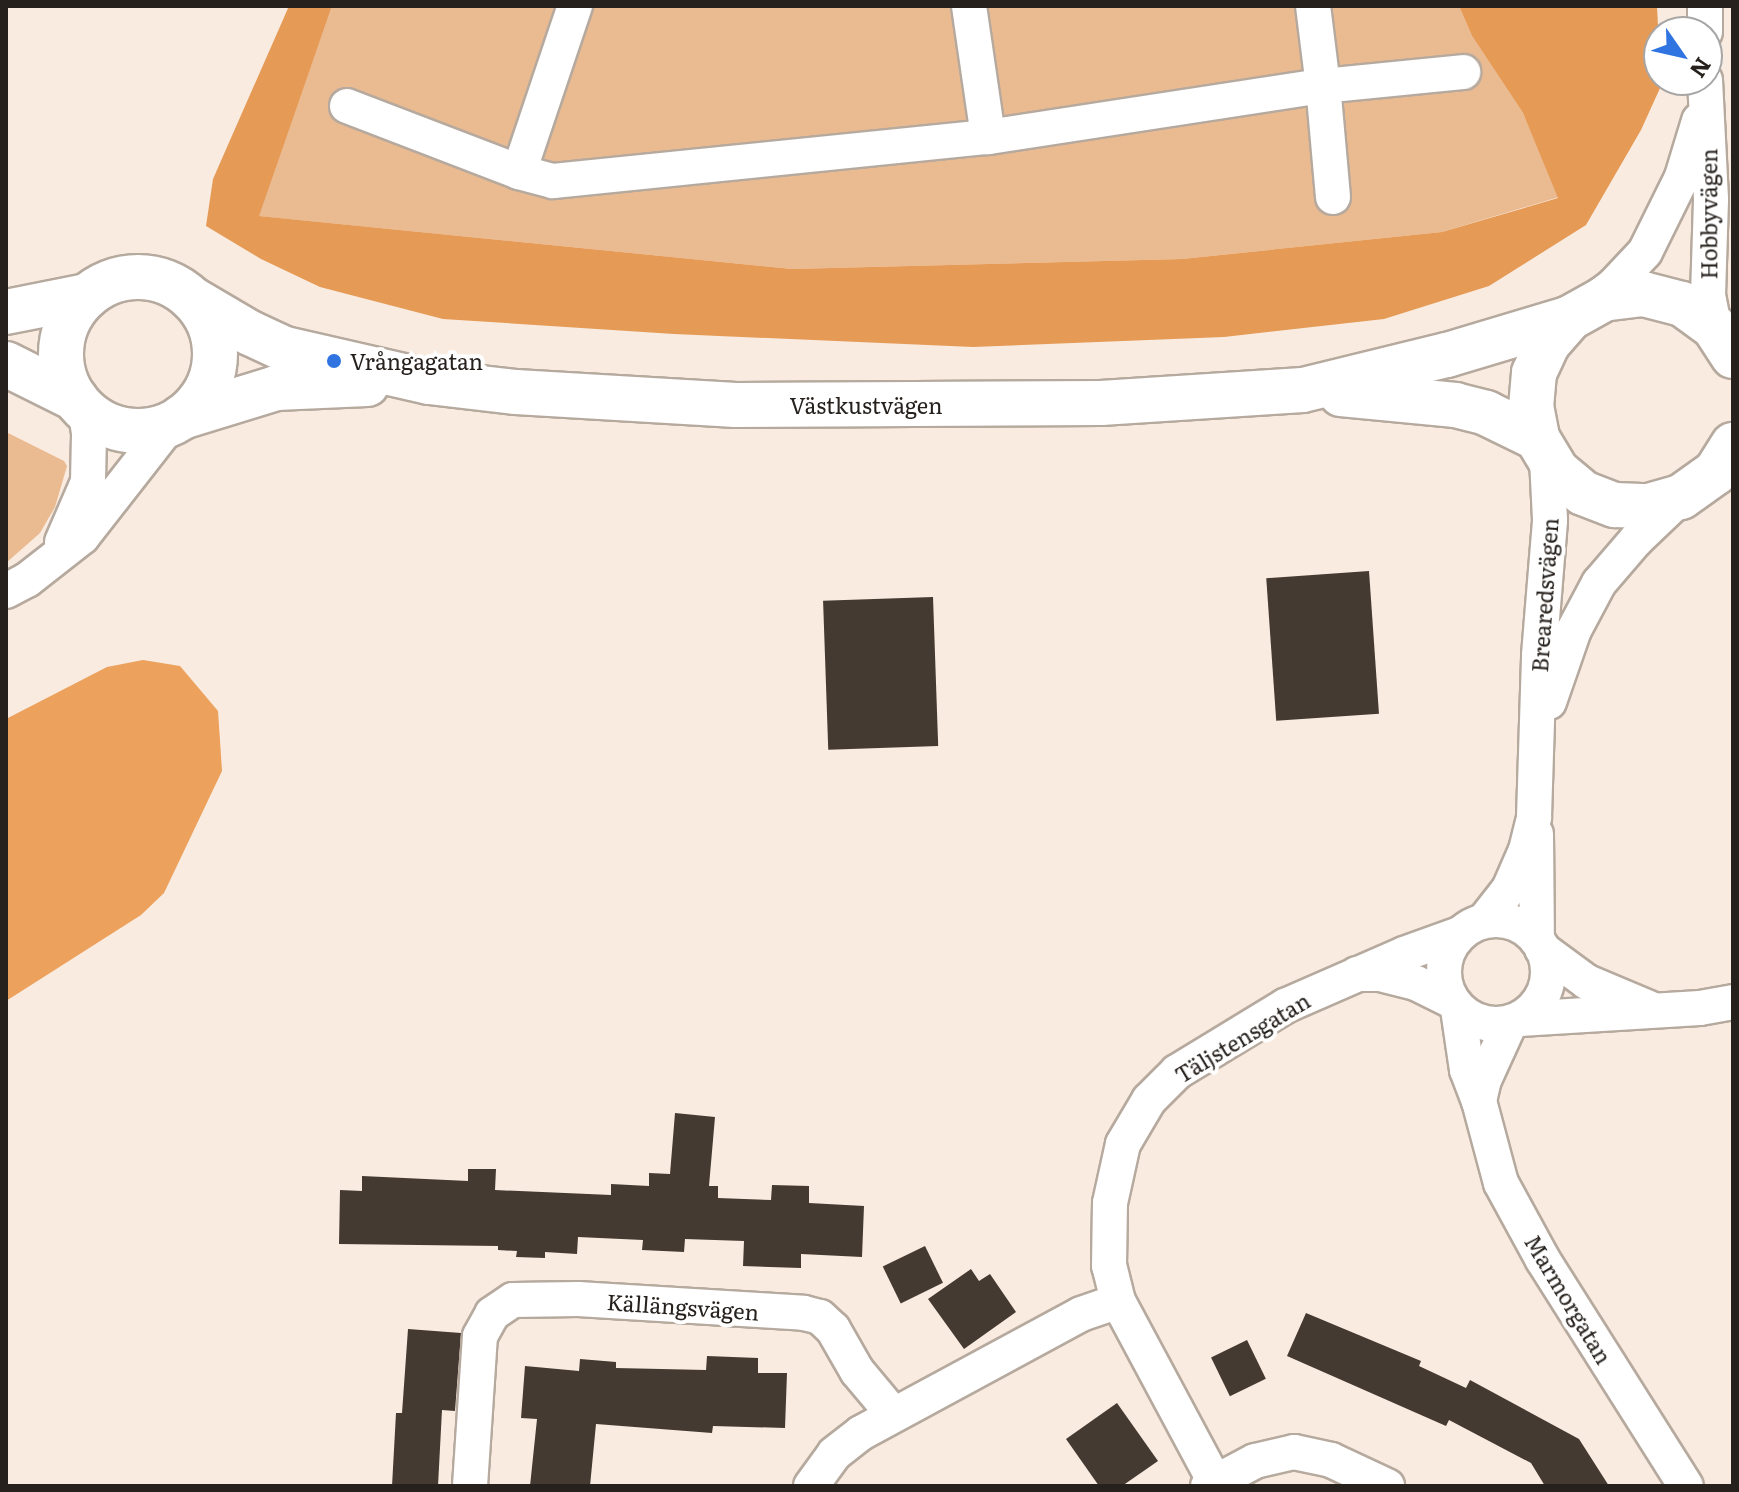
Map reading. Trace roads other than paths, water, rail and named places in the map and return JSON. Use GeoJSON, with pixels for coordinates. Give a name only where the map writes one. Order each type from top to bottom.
{"type":"FeatureCollection","features":[{"type":"Feature","properties":{"kind":"street"},"geometry":{"type":"LineString","coordinates":[[519,172],[575,6]]}},
{"type":"Feature","properties":{"kind":"street"},"geometry":{"type":"LineString","coordinates":[[969,6],[988,137]]}},
{"type":"Feature","properties":{"kind":"street"},"geometry":{"type":"LineString","coordinates":[[1313,6],[1333,197]]}},
{"type":"Feature","properties":{"kind":"street"},"geometry":{"type":"LineString","coordinates":[[347,106],[519,172],[553,181],[988,137],[1323,86],[1463,72]]}},
{"type":"Feature","properties":{"kind":"street","name":"Hobbyvägen"},"geometry":{"type":"LineString","coordinates":[[1578,312],[1632,268],[1657,231],[1682,177],[1703,96]]}},
{"type":"Feature","properties":{"kind":"street","name":"Hobbyvägen"},"geometry":{"type":"LineString","coordinates":[[1704,96],[1711,200],[1708,295],[1727,345]]}},
{"type":"Feature","properties":{"kind":"street","name":"Västkustvägen"},"geometry":{"type":"LineString","coordinates":[[6,312],[87,296],[112,281],[140,276],[168,283],[250,333],[285,349],[429,382],[611,399],[751,405],[1086,403],[1303,390],[1455,405],[1486,413],[1542,448],[1569,483],[1607,502],[1649,506],[1706,484]]}},
{"type":"Feature","properties":{"kind":"street","name":"Västkustvägen"},"geometry":{"type":"LineString","coordinates":[[1303,390],[1474,348],[1614,297],[1643,294],[1682,304],[1727,345]]}},
{"type":"Feature","properties":{"kind":"street"},"geometry":{"type":"LineString","coordinates":[[52,560],[71,526],[88,482],[89,433],[80,404],[64,374],[61,346],[69,319],[87,296]]}},
{"type":"Feature","properties":{"kind":"street"},"geometry":{"type":"LineString","coordinates":[[6,591],[82,537],[176,420],[200,399],[214,365],[213,336],[192,299]]}},
{"type":"Feature","properties":{"kind":"street"},"geometry":{"type":"LineString","coordinates":[[1542,448],[1531,406],[1534,373],[1548,343],[1578,312]]}},
{"type":"Feature","properties":{"kind":"street","name":"Västkustvägen"},"geometry":{"type":"LineString","coordinates":[[6,364],[121,429],[147,430],[276,388],[429,382]]}},
{"type":"Feature","properties":{"kind":"street"},"geometry":{"type":"LineString","coordinates":[[1706,484],[1733,445]]}},
{"type":"Feature","properties":{"kind":"street","name":"Brearedsvägen"},"geometry":{"type":"LineString","coordinates":[[1540,944],[1539,867],[1534,817],[1539,733],[1539,655],[1550,520],[1542,448]]}},
{"type":"Feature","properties":{"kind":"street","name":"Brearedsvägen"},"geometry":{"type":"LineString","coordinates":[[1539,733],[1564,653],[1599,583],[1636,540],[1706,484]]}},
{"type":"Feature","properties":{"kind":"street","name":"Brearedsvägen"},"geometry":{"type":"LineString","coordinates":[[1472,928],[1509,889],[1526,850],[1534,817]]}},
{"type":"Feature","properties":{"kind":"street"},"geometry":{"type":"LineString","coordinates":[[1455,1005],[1445,985],[1444,966],[1449,949],[1472,928],[1511,922],[1587,982],[1649,1008]]}},
{"type":"Feature","properties":{"kind":"street","name":"Täljstensgatan"},"geometry":{"type":"LineString","coordinates":[[1387,1486],[1331,1460],[1294,1452],[1255,1461],[1211,1484],[1118,1301],[1109,1266],[1110,1203],[1123,1144],[1149,1100],[1177,1072],[1285,1006],[1472,928]]}},
{"type":"Feature","properties":{"kind":"street"},"geometry":{"type":"LineString","coordinates":[[1479,1101],[1484,1080],[1515,1021],[1543,994],[1548,971],[1540,944]]}},
{"type":"Feature","properties":{"kind":"street"},"geometry":{"type":"LineString","coordinates":[[1357,974],[1406,980],[1482,1023],[1553,1015],[1600,1016],[1649,1008],[1700,1008],[1733,1002]]}},
{"type":"Feature","properties":{"kind":"street","name":"Marmorgatan"},"geometry":{"type":"LineString","coordinates":[[1455,1005],[1467,1070],[1479,1101],[1501,1183],[1543,1260],[1686,1486]]}},
{"type":"Feature","properties":{"kind":"street","name":"Källängsvägen"},"geometry":{"type":"LineString","coordinates":[[470,1486],[480,1336],[492,1314],[513,1300],[578,1299],[804,1313],[820,1317],[833,1329],[857,1371],[893,1414]]}},
{"type":"Feature","properties":{"kind":"street"},"geometry":{"type":"LineString","coordinates":[[811,1486],[834,1454],[893,1414],[1081,1314],[1118,1301]]}},
{"type":"Feature","properties":{"kind":"place","name":"Vrångagatan"},"geometry":{"type":"Point","coordinates":[334,361]}}]}
